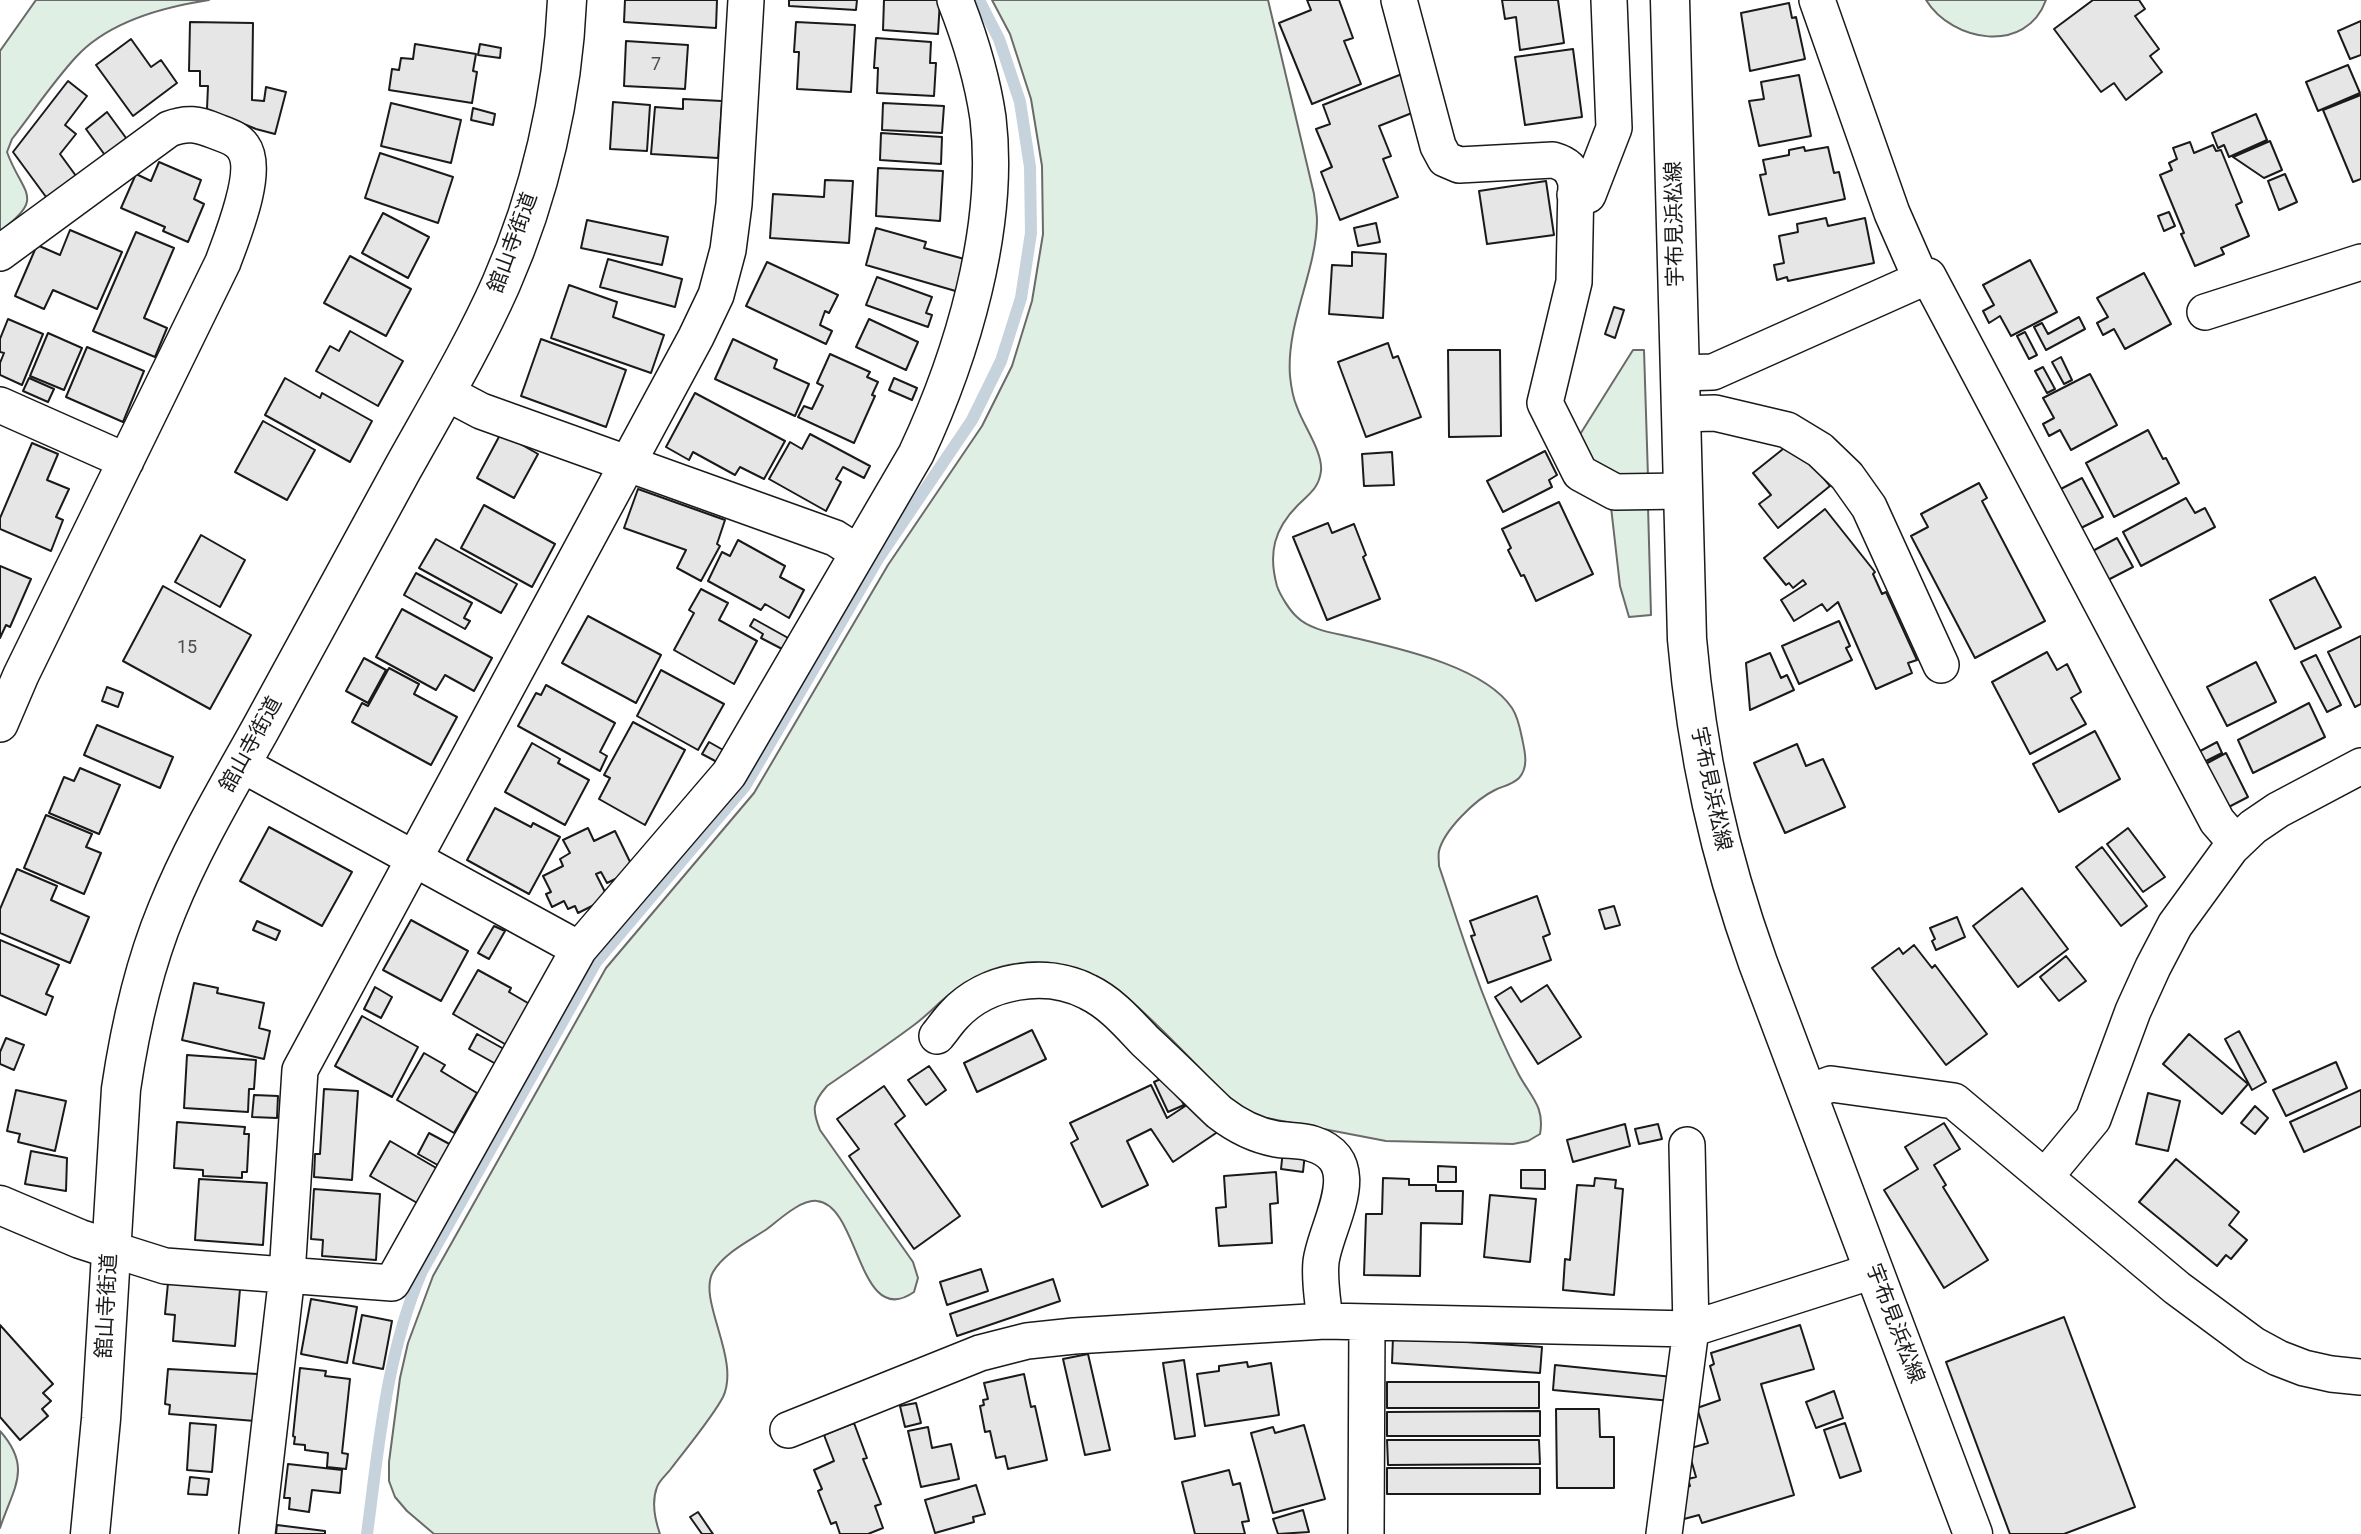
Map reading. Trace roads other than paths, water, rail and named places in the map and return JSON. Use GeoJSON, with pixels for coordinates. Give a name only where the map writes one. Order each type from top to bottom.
{"type":"FeatureCollection","features":[{"type":"Feature","properties":{"kind":"main road","name":"舘山寺街道"},"geometry":{"type":"LineString","coordinates":[[90,1534],[101,1419],[121,1089],[138,999],[166,911],[200,838],[502,283],[533,194],[555,103],[567,0]]}},
{"type":"Feature","properties":{"kind":"main road","name":"宇布見浜松線"},"geometry":{"type":"LineString","coordinates":[[1670,0],[1687,639],[1694,708],[1710,804],[1739,911],[1973,1534]]}},
{"type":"Feature","properties":{"kind":"main road"},"geometry":{"type":"LineString","coordinates":[[0,1205],[80,1239],[111,1249]]}},
{"type":"Feature","properties":{"kind":"street"},"geometry":{"type":"LineString","coordinates":[[257,1534],[287,1275],[300,1070],[628,464],[716,295],[728,250],[734,204],[746,0]]}},
{"type":"Feature","properties":{"kind":"street"},"geometry":{"type":"LineString","coordinates":[[111,1249],[165,1266],[392,1283],[579,949],[729,774],[916,454],[934,416],[962,337],[988,209],[988,119],[980,74],[955,0]]}},
{"type":"Feature","properties":{"kind":"street"},"geometry":{"type":"LineString","coordinates":[[1399,0],[1438,146],[1445,159],[1459,165],[1553,160],[1564,163],[1572,171],[1576,183],[1574,282],[1545,403],[1580,472],[1615,492],[1683,491]]}},
{"type":"Feature","properties":{"kind":"street"},"geometry":{"type":"LineString","coordinates":[[1576,195],[1588,195],[1614,128],[1609,0]]}},
{"type":"Feature","properties":{"kind":"street"},"geometry":{"type":"LineString","coordinates":[[1817,0],[1892,213],[1921,279]]}},
{"type":"Feature","properties":{"kind":"street"},"geometry":{"type":"LineString","coordinates":[[0,253],[169,129],[183,124],[198,124],[231,137],[243,146],[248,158],[248,173],[232,238],[212,285],[126,461],[10,671],[0,724]]}},
{"type":"Feature","properties":{"kind":"street"},"geometry":{"type":"LineString","coordinates":[[2205,312],[2361,262]]}},
{"type":"Feature","properties":{"kind":"street"},"geometry":{"type":"LineString","coordinates":[[1680,373],[1713,372],[1928,276],[2217,821],[2236,843]]}},
{"type":"Feature","properties":{"kind":"street"},"geometry":{"type":"LineString","coordinates":[[445,392],[481,411],[835,538],[857,552]]}},
{"type":"Feature","properties":{"kind":"street"},"geometry":{"type":"LineString","coordinates":[[0,405],[126,461]]}},
{"type":"Feature","properties":{"kind":"street"},"geometry":{"type":"LineString","coordinates":[[1681,414],[1715,413],[1787,430],[1819,450],[1847,476],[1869,507],[1941,665]]}},
{"type":"Feature","properties":{"kind":"street"},"geometry":{"type":"LineString","coordinates":[[241,764],[579,949]]}},
{"type":"Feature","properties":{"kind":"street"},"geometry":{"type":"LineString","coordinates":[[2045,1177],[2093,1119],[2152,967],[2175,925],[2202,885],[2236,843],[2253,827],[2278,810],[2361,766]]}},
{"type":"Feature","properties":{"kind":"street"},"geometry":{"type":"LineString","coordinates":[[937,1036],[955,1014],[977,996],[1004,985],[1060,982],[1087,991],[1111,1007],[1219,1112],[1236,1125],[1254,1134],[1313,1144],[1326,1150],[1336,1161],[1343,1188],[1321,1260],[1320,1279],[1325,1321]]}},
{"type":"Feature","properties":{"kind":"street"},"geometry":{"type":"LineString","coordinates":[[1807,1093],[1831,1084],[1954,1101],[2178,1288],[2254,1345],[2278,1358],[2304,1367],[2331,1374],[2361,1377]]}},
{"type":"Feature","properties":{"kind":"street"},"geometry":{"type":"LineString","coordinates":[[1664,1534],[1691,1329],[1687,1145]]}},
{"type":"Feature","properties":{"kind":"street"},"geometry":{"type":"LineString","coordinates":[[788,1430],[980,1353],[1027,1341],[1325,1321],[1691,1329],[1873,1271]]}},
{"type":"Feature","properties":{"kind":"street"},"geometry":{"type":"LineString","coordinates":[[1366,1534],[1367,1322]]}},
{"type":"Feature","properties":{"kind":"waterway"},"geometry":{"type":"LineString","coordinates":[[367,1534],[392,1367],[422,1271],[596,962],[745,786],[878,559],[972,420],[1001,361],[1021,298],[1031,233],[1030,167],[1020,102],[999,39],[979,0]]}}]}
